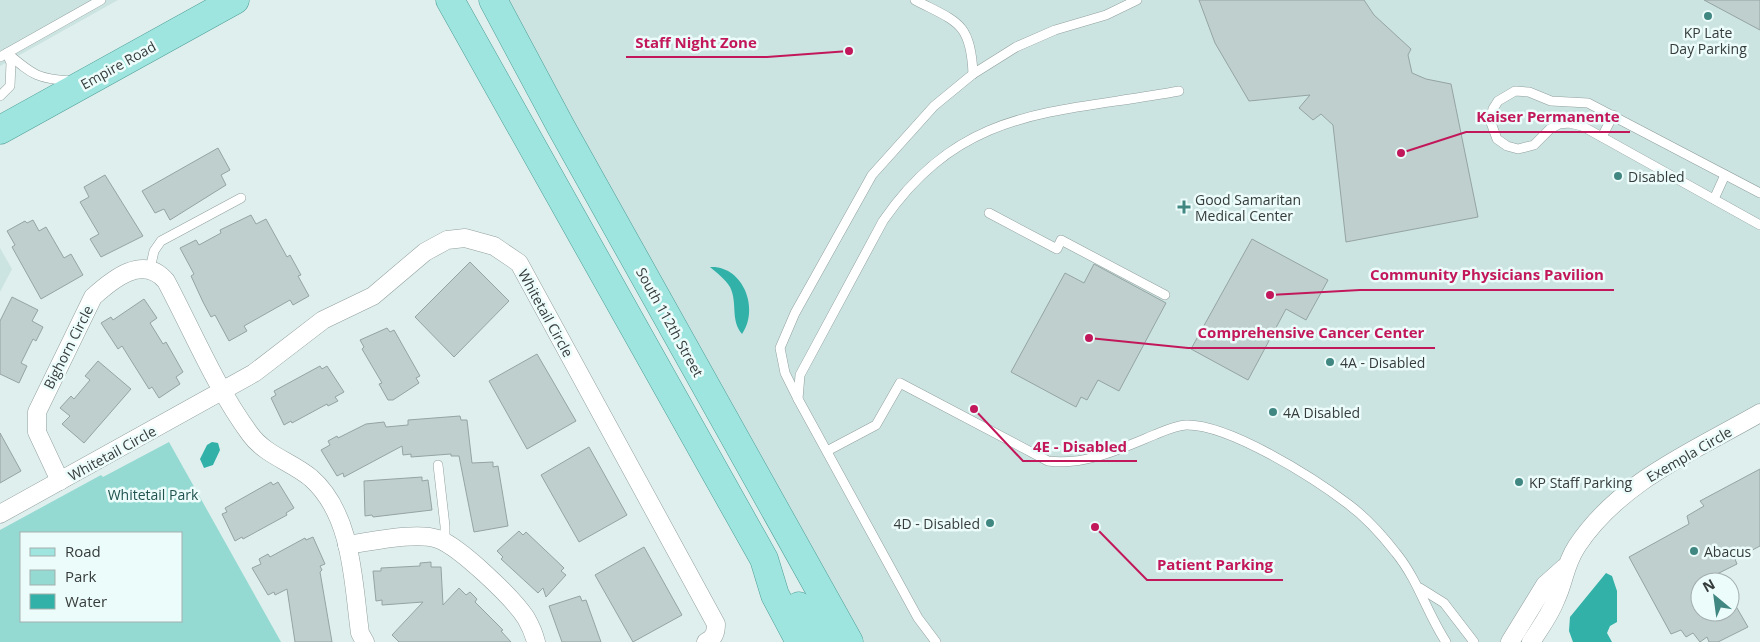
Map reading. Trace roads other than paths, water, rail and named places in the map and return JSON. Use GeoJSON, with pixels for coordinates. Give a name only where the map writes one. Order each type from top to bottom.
{"type":"FeatureCollection","features":[{"type":"Feature","properties":{"kind":"main road","name":"Empire Road"},"geometry":{"type":"LineString","coordinates":[[0,130],[235,0]]}},
{"type":"Feature","properties":{"kind":"main road"},"geometry":{"type":"LineString","coordinates":[[450,0],[764,559],[785,585],[821,642]]}},
{"type":"Feature","properties":{"kind":"main road","name":"South 112th Street"},"geometry":{"type":"LineString","coordinates":[[493,0],[565,136],[849,642]]}},
{"type":"Feature","properties":{"kind":"main road"},"geometry":{"type":"LineString","coordinates":[[764,559],[775,595],[800,642]]}},
{"type":"Feature","properties":{"kind":"street","name":"Whitetail Circle"},"geometry":{"type":"LineString","coordinates":[[0,514],[224,391],[254,373],[323,320],[373,296],[425,252],[447,240],[465,238],[494,246],[518,263],[716,624],[716,632],[712,639],[706,642]]}},
{"type":"Feature","properties":{"kind":"street","name":"Bighorn Circle"},"geometry":{"type":"LineString","coordinates":[[60,481],[37,432],[39,405],[93,297],[104,286],[123,275],[136,269],[150,269]]}},
{"type":"Feature","properties":{"kind":"street"},"geometry":{"type":"LineString","coordinates":[[150,269],[166,281],[224,391],[251,436],[269,451],[311,478],[327,496],[339,519],[347,545],[360,633],[365,642]]}},
{"type":"Feature","properties":{"kind":"street","name":"Exempla Circle"},"geometry":{"type":"LineString","coordinates":[[1510,642],[1545,585],[1564,568],[1594,523],[1634,485],[1760,413]]}},
{"type":"Feature","properties":{"kind":"street"},"geometry":{"type":"LineString","coordinates":[[347,545],[406,537],[437,539],[445,543],[461,553],[515,603],[526,617],[536,642]]}},
{"type":"Feature","properties":{"kind":"street","name":"Exempla Circle"},"geometry":{"type":"LineString","coordinates":[[1531,642],[1557,598],[1564,568]]}},
{"type":"Feature","properties":{"kind":"lane"},"geometry":{"type":"LineString","coordinates":[[3,55],[102,0]]}},
{"type":"Feature","properties":{"kind":"lane"},"geometry":{"type":"LineString","coordinates":[[915,0],[957,23],[965,30],[970,41],[973,74]]}},
{"type":"Feature","properties":{"kind":"lane"},"geometry":{"type":"LineString","coordinates":[[936,642],[918,618],[798,399],[785,373],[780,348],[795,313],[872,175],[934,106],[973,74],[1016,47],[1055,30],[1106,15],[1137,0]]}},
{"type":"Feature","properties":{"kind":"lane"},"geometry":{"type":"LineString","coordinates":[[3,55],[33,75],[52,80],[87,82]]}},
{"type":"Feature","properties":{"kind":"lane"},"geometry":{"type":"LineString","coordinates":[[0,96],[10,86],[11,63],[3,55]]}},
{"type":"Feature","properties":{"kind":"lane"},"geometry":{"type":"LineString","coordinates":[[798,399],[800,375],[883,221],[898,198],[926,169],[959,146],[992,127],[1031,115],[1179,91]]}},
{"type":"Feature","properties":{"kind":"lane"},"geometry":{"type":"LineString","coordinates":[[1760,193],[1613,114],[1588,103],[1551,101],[1520,91],[1503,96],[1498,101],[1491,115],[1494,133],[1502,144],[1512,148],[1524,149],[1534,145],[1550,130],[1569,123],[1582,126],[1760,225]]}},
{"type":"Feature","properties":{"kind":"lane"},"geometry":{"type":"LineString","coordinates":[[1602,138],[1613,114]]}},
{"type":"Feature","properties":{"kind":"lane"},"geometry":{"type":"LineString","coordinates":[[1714,199],[1725,175]]}},
{"type":"Feature","properties":{"kind":"lane"},"geometry":{"type":"LineString","coordinates":[[150,269],[154,251],[161,241],[241,198]]}},
{"type":"Feature","properties":{"kind":"lane"},"geometry":{"type":"LineString","coordinates":[[989,214],[1057,248],[1061,240],[1165,295]]}},
{"type":"Feature","properties":{"kind":"lane"},"geometry":{"type":"LineString","coordinates":[[827,451],[876,425],[900,383],[1030,453],[1048,460],[1064,463],[1103,454],[1171,428],[1186,425],[1210,428],[1264,452],[1349,504],[1372,524],[1397,554],[1420,588],[1433,622],[1446,642]]}},
{"type":"Feature","properties":{"kind":"lane"},"geometry":{"type":"LineString","coordinates":[[438,465],[445,526],[445,543]]}},
{"type":"Feature","properties":{"kind":"lane"},"geometry":{"type":"LineString","coordinates":[[1420,588],[1444,603],[1474,642]]}},
{"type":"Feature","properties":{"kind":"water"},"geometry":{"type":"Polygon","coordinates":[[[710,267],[722,268],[731,273],[745,290],[749,313],[747,324],[742,334],[736,323],[734,299],[730,287],[710,267]]]}},
{"type":"Feature","properties":{"kind":"water"},"geometry":{"type":"Polygon","coordinates":[[[212,442],[218,443],[220,450],[213,465],[204,468],[200,459],[207,445],[212,442]]]}},
{"type":"Feature","properties":{"kind":"water"},"geometry":{"type":"Polygon","coordinates":[[[1606,573],[1612,576],[1617,591],[1617,622],[1610,626],[1607,633],[1612,642],[1573,642],[1569,631],[1570,617],[1606,573]]]}},
{"type":"Feature","properties":{"kind":"place","name":"KP Late Day Parking"},"geometry":{"type":"Point","coordinates":[1708,16]}},
{"type":"Feature","properties":{"kind":"place","name":"Staff Night Zone"},"geometry":{"type":"Point","coordinates":[849,51]}},
{"type":"Feature","properties":{"kind":"place","name":"Kaiser Permanente"},"geometry":{"type":"Point","coordinates":[1401,153]}},
{"type":"Feature","properties":{"kind":"place","name":"Disabled"},"geometry":{"type":"Point","coordinates":[1618,176]}},
{"type":"Feature","properties":{"kind":"place","name":"Good Samaritan Medical Center"},"geometry":{"type":"Point","coordinates":[1184,207]}},
{"type":"Feature","properties":{"kind":"place","name":"Community Physicians Pavilion"},"geometry":{"type":"Point","coordinates":[1270,295]}},
{"type":"Feature","properties":{"kind":"place","name":"Comprehensive Cancer Center"},"geometry":{"type":"Point","coordinates":[1089,338]}},
{"type":"Feature","properties":{"kind":"place","name":"4A - Disabled"},"geometry":{"type":"Point","coordinates":[1330,362]}},
{"type":"Feature","properties":{"kind":"place","name":"4E - Disabled"},"geometry":{"type":"Point","coordinates":[974,409]}},
{"type":"Feature","properties":{"kind":"place","name":"4A Disabled"},"geometry":{"type":"Point","coordinates":[1273,412]}},
{"type":"Feature","properties":{"kind":"place","name":"KP Staff Parking"},"geometry":{"type":"Point","coordinates":[1519,482]}},
{"type":"Feature","properties":{"kind":"place","name":"4D - Disabled"},"geometry":{"type":"Point","coordinates":[990,523]}},
{"type":"Feature","properties":{"kind":"place","name":"Patient Parking"},"geometry":{"type":"Point","coordinates":[1095,527]}},
{"type":"Feature","properties":{"kind":"place","name":"Abacus"},"geometry":{"type":"Point","coordinates":[1694,551]}},
{"type":"Feature","properties":{"kind":"park label","name":"Whitetail Park"},"geometry":{"type":"Point","coordinates":[153,494]}}]}
